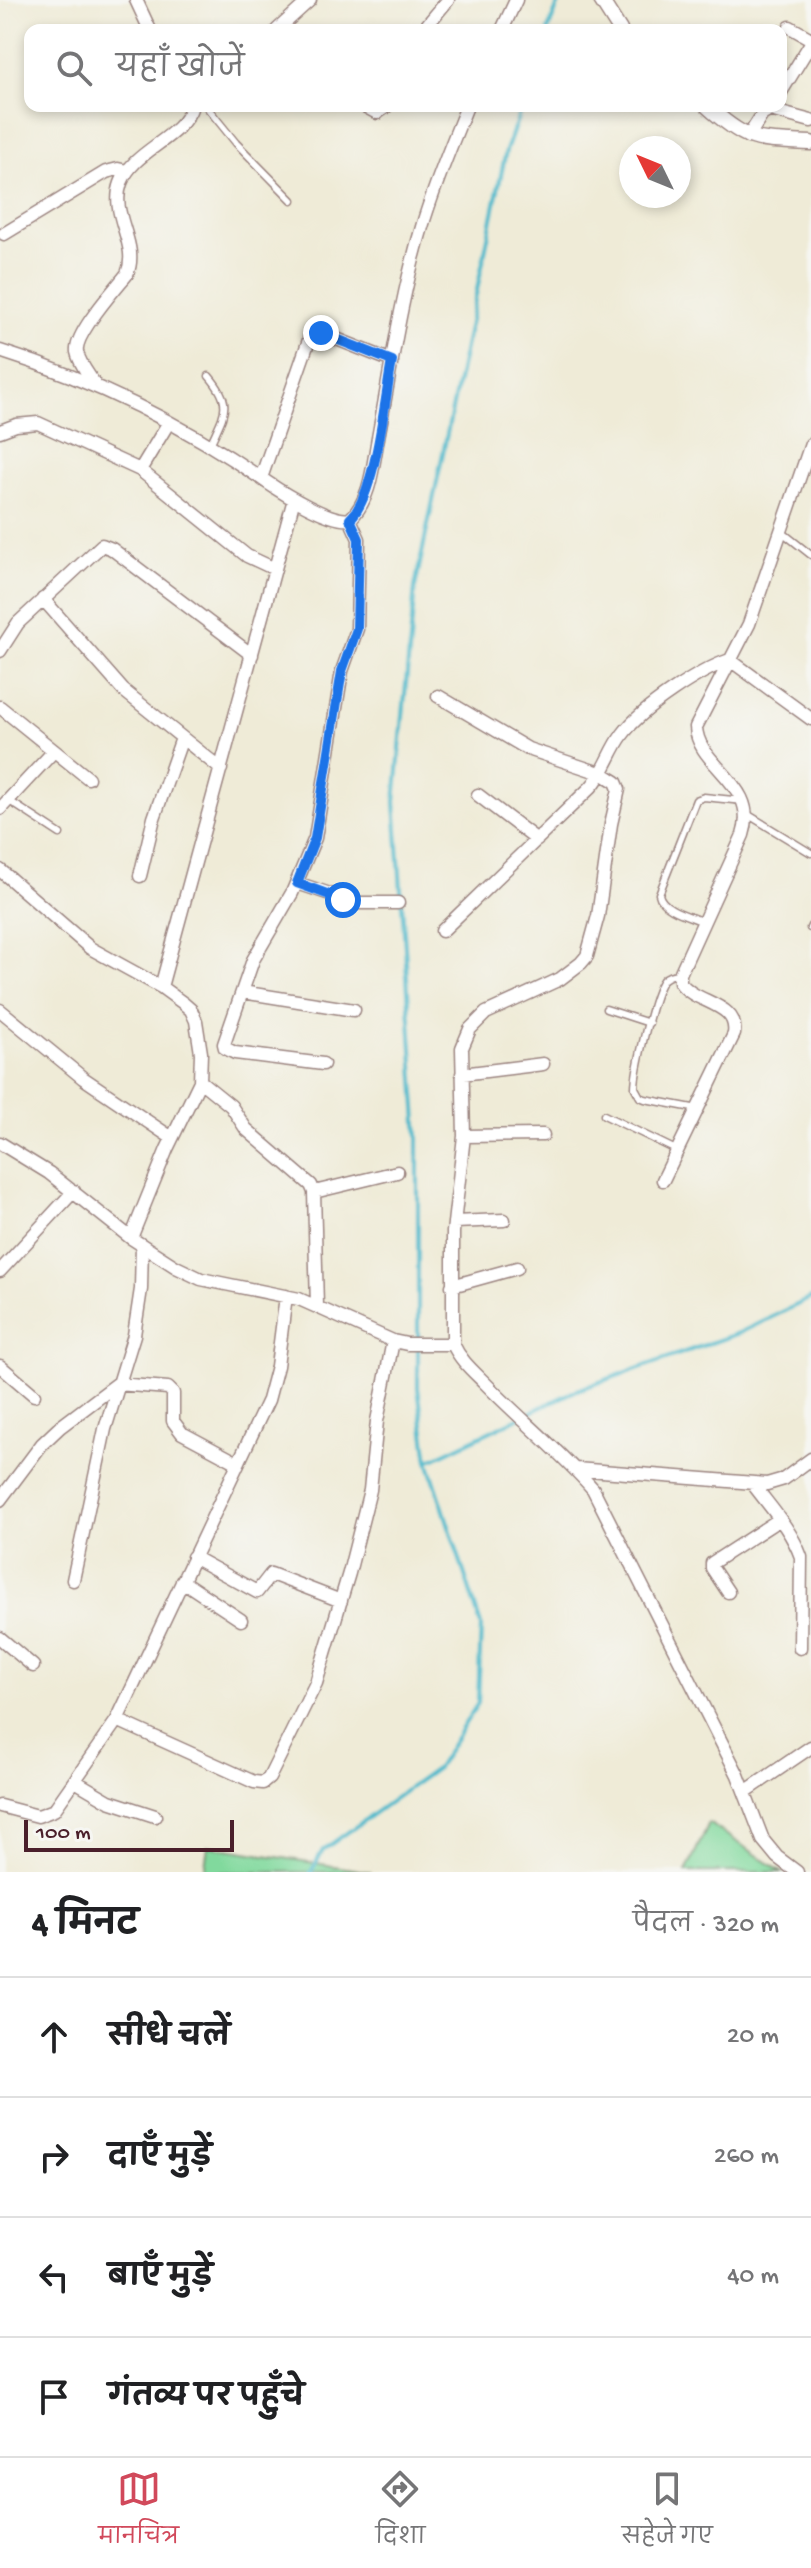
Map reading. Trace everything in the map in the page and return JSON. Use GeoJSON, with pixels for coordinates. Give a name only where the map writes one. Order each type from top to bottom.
{"type":"FeatureCollection","features":[{"type":"Feature","properties":{"kind":"street"},"geometry":{"type":"LineString","coordinates":[[136,0],[147,24]]}},
{"type":"Feature","properties":{"kind":"street"},"geometry":{"type":"LineString","coordinates":[[284,24],[310,0]]}},
{"type":"Feature","properties":{"kind":"street"},"geometry":{"type":"LineString","coordinates":[[428,24],[448,0]]}},
{"type":"Feature","properties":{"kind":"street"},"geometry":{"type":"LineString","coordinates":[[505,24],[516,0]]}},
{"type":"Feature","properties":{"kind":"street"},"geometry":{"type":"LineString","coordinates":[[601,0],[616,24]]}},
{"type":"Feature","properties":{"kind":"street"},"geometry":{"type":"LineString","coordinates":[[787,82],[811,41],[790,27]]}},
{"type":"Feature","properties":{"kind":"street"},"geometry":{"type":"LineString","coordinates":[[95,385],[80,359],[77,345],[84,330],[131,265],[130,250],[117,205],[118,194],[127,171],[182,124],[189,112]]}},
{"type":"Feature","properties":{"kind":"street"},"geometry":{"type":"LineString","coordinates":[[350,519],[362,504],[371,476],[392,361],[422,226],[465,112]]}},
{"type":"Feature","properties":{"kind":"street"},"geometry":{"type":"LineString","coordinates":[[714,112],[748,137],[811,143]]}},
{"type":"Feature","properties":{"kind":"street"},"geometry":{"type":"LineString","coordinates":[[748,137],[766,112]]}},
{"type":"Feature","properties":{"kind":"street"},"geometry":{"type":"LineString","coordinates":[[783,112],[811,121]]}},
{"type":"Feature","properties":{"kind":"street"},"geometry":{"type":"LineString","coordinates":[[4,234],[106,172],[118,169],[127,171]]}},
{"type":"Feature","properties":{"kind":"street"},"geometry":{"type":"LineString","coordinates":[[261,478],[310,337],[324,334],[392,361]]}},
{"type":"Feature","properties":{"kind":"street"},"geometry":{"type":"LineString","coordinates":[[0,351],[95,385],[135,403],[210,445],[294,499],[338,518],[350,519]]}},
{"type":"Feature","properties":{"kind":"street"},"geometry":{"type":"LineString","coordinates":[[140,470],[169,422]]}},
{"type":"Feature","properties":{"kind":"street"},"geometry":{"type":"LineString","coordinates":[[0,431],[16,425],[38,423],[140,470],[247,556],[275,569]]}},
{"type":"Feature","properties":{"kind":"street"},"geometry":{"type":"LineString","coordinates":[[663,1180],[734,1034],[735,1026],[728,1012],[685,989],[680,982],[680,974],[743,835],[747,814],[743,801],[701,744],[695,731],[696,723],[749,624],[811,444]]}},
{"type":"Feature","properties":{"kind":"street"},"geometry":{"type":"LineString","coordinates":[[797,482],[811,490]]}},
{"type":"Feature","properties":{"kind":"street"},"geometry":{"type":"LineString","coordinates":[[161,987],[294,499]]}},
{"type":"Feature","properties":{"kind":"street"},"geometry":{"type":"LineString","coordinates":[[323,1064],[235,1053],[225,1048],[224,1037],[253,960],[297,883],[315,838],[342,671],[357,629],[359,539],[350,519]]}},
{"type":"Feature","properties":{"kind":"street"},"geometry":{"type":"LineString","coordinates":[[0,651],[18,623],[98,546],[104,545],[252,655]]}},
{"type":"Feature","properties":{"kind":"street"},"geometry":{"type":"LineString","coordinates":[[43,599],[123,690],[221,769]]}},
{"type":"Feature","properties":{"kind":"street"},"geometry":{"type":"LineString","coordinates":[[730,660],[811,719]]}},
{"type":"Feature","properties":{"kind":"street"},"geometry":{"type":"LineString","coordinates":[[442,931],[603,774],[613,749],[627,729],[677,689],[712,667],[730,660]]}},
{"type":"Feature","properties":{"kind":"street"},"geometry":{"type":"LineString","coordinates":[[438,696],[528,749],[603,774],[616,782],[619,791],[611,824],[598,916],[587,956],[560,979],[492,1009],[470,1029],[462,1048],[464,1136],[454,1222],[453,1344],[462,1360],[593,1489],[745,1792],[763,1840],[777,1857],[797,1872]]}},
{"type":"Feature","properties":{"kind":"street"},"geometry":{"type":"LineString","coordinates":[[0,707],[88,778]]}},
{"type":"Feature","properties":{"kind":"street"},"geometry":{"type":"LineString","coordinates":[[140,876],[154,818],[182,738]]}},
{"type":"Feature","properties":{"kind":"street"},"geometry":{"type":"LineString","coordinates":[[4,804],[54,751]]}},
{"type":"Feature","properties":{"kind":"street"},"geometry":{"type":"LineString","coordinates":[[478,795],[537,840]]}},
{"type":"Feature","properties":{"kind":"street"},"geometry":{"type":"LineString","coordinates":[[0,870],[90,948],[161,987],[191,1010],[201,1053],[200,1081],[172,1138],[136,1242],[141,1289],[134,1335],[105,1429],[73,1580]]}},
{"type":"Feature","properties":{"kind":"street"},"geometry":{"type":"LineString","coordinates":[[297,883],[357,903],[398,903]]}},
{"type":"Feature","properties":{"kind":"street"},"geometry":{"type":"LineString","coordinates":[[242,992],[354,1010]]}},
{"type":"Feature","properties":{"kind":"street"},"geometry":{"type":"LineString","coordinates":[[0,1010],[83,1078],[172,1138]]}},
{"type":"Feature","properties":{"kind":"street"},"geometry":{"type":"LineString","coordinates":[[462,1074],[543,1064]]}},
{"type":"Feature","properties":{"kind":"street"},"geometry":{"type":"LineString","coordinates":[[200,1081],[223,1099],[246,1129],[307,1181],[314,1192],[317,1306]]}},
{"type":"Feature","properties":{"kind":"street"},"geometry":{"type":"LineString","coordinates":[[464,1136],[543,1135]]}},
{"type":"Feature","properties":{"kind":"street"},"geometry":{"type":"LineString","coordinates":[[0,1143],[74,1191],[136,1242],[201,1279],[286,1296],[317,1306],[393,1341],[453,1344]]}},
{"type":"Feature","properties":{"kind":"street"},"geometry":{"type":"LineString","coordinates":[[314,1192],[397,1172]]}},
{"type":"Feature","properties":{"kind":"street"},"geometry":{"type":"LineString","coordinates":[[0,1271],[74,1191]]}},
{"type":"Feature","properties":{"kind":"street"},"geometry":{"type":"LineString","coordinates":[[454,1222],[504,1220]]}},
{"type":"Feature","properties":{"kind":"street"},"geometry":{"type":"LineString","coordinates":[[452,1286],[517,1268]]}},
{"type":"Feature","properties":{"kind":"street"},"geometry":{"type":"LineString","coordinates":[[0,1806],[38,1816],[54,1810],[117,1720],[268,1400],[274,1380],[286,1296]]}},
{"type":"Feature","properties":{"kind":"street"},"geometry":{"type":"LineString","coordinates":[[117,1720],[254,1782],[263,1783],[277,1768],[308,1704],[341,1601],[370,1490],[377,1421],[393,1341]]}},
{"type":"Feature","properties":{"kind":"street"},"geometry":{"type":"LineString","coordinates":[[0,1366],[34,1395]]}},
{"type":"Feature","properties":{"kind":"street"},"geometry":{"type":"LineString","coordinates":[[0,1500],[42,1444],[117,1384],[168,1388],[173,1393],[173,1421],[182,1433],[238,1463]]}},
{"type":"Feature","properties":{"kind":"street"},"geometry":{"type":"LineString","coordinates":[[576,1469],[767,1484],[784,1479],[811,1459]]}},
{"type":"Feature","properties":{"kind":"street"},"geometry":{"type":"LineString","coordinates":[[753,1484],[780,1519],[806,1565],[800,1648]]}},
{"type":"Feature","properties":{"kind":"street"},"geometry":{"type":"LineString","coordinates":[[728,1592],[712,1568],[712,1563],[780,1519]]}},
{"type":"Feature","properties":{"kind":"street"},"geometry":{"type":"LineString","coordinates":[[193,1557],[257,1592],[271,1574],[341,1601]]}},
{"type":"Feature","properties":{"kind":"street"},"geometry":{"type":"LineString","coordinates":[[182,1581],[241,1620]]}},
{"type":"Feature","properties":{"kind":"street"},"geometry":{"type":"LineString","coordinates":[[1,1641],[33,1666]]}},
{"type":"Feature","properties":{"kind":"street"},"geometry":{"type":"LineString","coordinates":[[745,1792],[811,1747]]}},
{"type":"Feature","properties":{"kind":"street"},"geometry":{"type":"LineString","coordinates":[[75,1781],[109,1801],[155,1816]]}},
{"type":"Feature","properties":{"kind":"lane"},"geometry":{"type":"LineString","coordinates":[[211,112],[236,143],[292,200]]}},
{"type":"Feature","properties":{"kind":"lane"},"geometry":{"type":"LineString","coordinates":[[209,376],[223,393],[225,404],[210,445]]}},
{"type":"Feature","properties":{"kind":"lane"},"geometry":{"type":"LineString","coordinates":[[782,532],[811,555]]}},
{"type":"Feature","properties":{"kind":"lane"},"geometry":{"type":"LineString","coordinates":[[704,922],[665,905],[659,894],[696,800],[704,797],[743,801]]}},
{"type":"Feature","properties":{"kind":"lane"},"geometry":{"type":"LineString","coordinates":[[4,804],[60,834]]}},
{"type":"Feature","properties":{"kind":"lane"},"geometry":{"type":"LineString","coordinates":[[747,814],[811,853]]}},
{"type":"Feature","properties":{"kind":"lane"},"geometry":{"type":"LineString","coordinates":[[680,974],[672,974],[663,981],[656,993],[635,1082],[637,1092],[645,1099],[698,1109]]}},
{"type":"Feature","properties":{"kind":"lane"},"geometry":{"type":"LineString","coordinates":[[606,1009],[649,1023]]}},
{"type":"Feature","properties":{"kind":"lane"},"geometry":{"type":"LineString","coordinates":[[604,1115],[677,1151]]}},
{"type":"Feature","properties":{"kind":"green space"},"geometry":{"type":"Polygon","coordinates":[[[709,1823],[782,1872],[686,1872],[709,1823]]]}},
{"type":"Feature","properties":{"kind":"green space"},"geometry":{"type":"Polygon","coordinates":[[[208,1846],[371,1872],[204,1872],[208,1846]]]}},
{"type":"Feature","properties":{"kind":"waterway"},"geometry":{"type":"LineString","coordinates":[[550,24],[560,0]]}},
{"type":"Feature","properties":{"kind":"waterway"},"geometry":{"type":"LineString","coordinates":[[311,1872],[323,1850],[437,1768],[478,1703],[481,1625],[428,1461],[418,1388],[418,1137],[395,802],[415,587],[506,151],[520,112]]}},
{"type":"Feature","properties":{"kind":"waterway"},"geometry":{"type":"LineString","coordinates":[[428,1461],[577,1390],[739,1333],[811,1298]]}},
{"type":"Feature","properties":{"kind":"route"},"geometry":{"type":"LineString","coordinates":[[321,333],[392,361],[371,476],[362,504],[350,519],[359,539],[357,629],[342,671],[315,838],[297,883],[343,900]]}}]}
